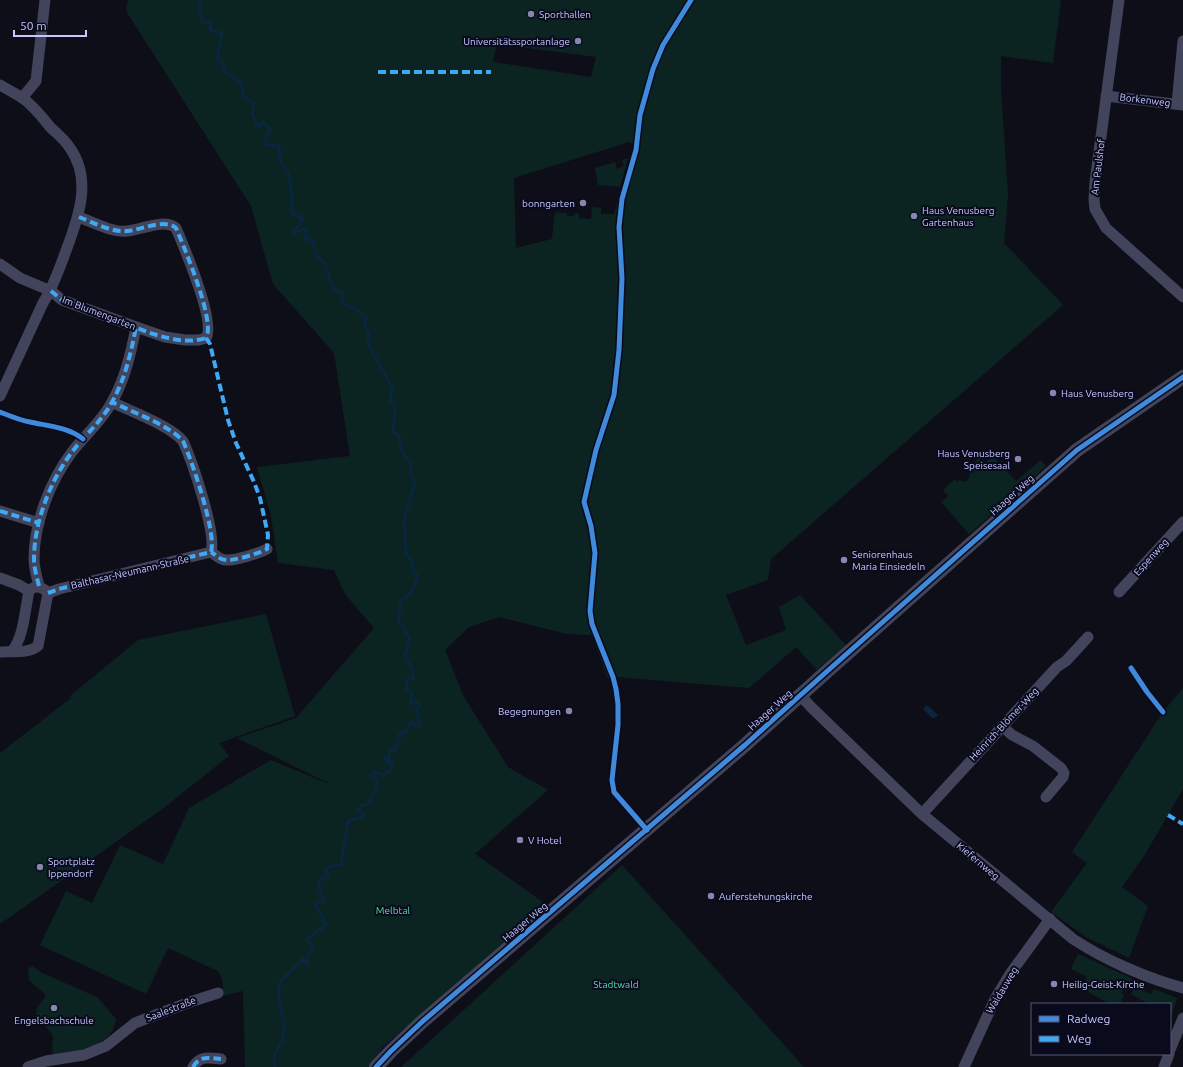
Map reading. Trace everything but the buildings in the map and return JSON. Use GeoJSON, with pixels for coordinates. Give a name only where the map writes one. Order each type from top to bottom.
{"type":"FeatureCollection","features":[{"type":"Feature","properties":{"kind":"street"},"geometry":{"type":"LineString","coordinates":[[22,98],[36,81],[45,0]]}},
{"type":"Feature","properties":{"kind":"street","name":"Am Paulshof"},"geometry":{"type":"LineString","coordinates":[[1119,0],[1095,182],[1095,209],[1102,222],[1114,236],[1183,297]]}},
{"type":"Feature","properties":{"kind":"street"},"geometry":{"type":"LineString","coordinates":[[1180,104],[1183,41]]}},
{"type":"Feature","properties":{"kind":"street"},"geometry":{"type":"LineString","coordinates":[[0,85],[22,98],[46,120],[65,142],[76,158],[82,184],[79,217],[51,291],[43,304],[0,396]]}},
{"type":"Feature","properties":{"kind":"street","name":"Borkenweg"},"geometry":{"type":"LineString","coordinates":[[1106,96],[1180,104]]}},
{"type":"Feature","properties":{"kind":"street","name":"Im Blumengarten"},"geometry":{"type":"LineString","coordinates":[[0,264],[20,278],[51,291],[62,300],[136,327],[165,337],[185,340],[199,340],[206,338],[208,333],[208,325],[204,305],[176,228],[173,225],[164,223],[123,232],[112,230],[79,217]]}},
{"type":"Feature","properties":{"kind":"street"},"geometry":{"type":"LineString","coordinates":[[0,652],[28,652],[38,646],[39,590],[34,561],[39,523],[46,501],[67,460],[112,402],[128,364],[136,327]]}},
{"type":"Feature","properties":{"kind":"street","name":"Haager Weg"},"geometry":{"type":"LineString","coordinates":[[376,1067],[423,1021],[723,764],[1077,450],[1183,377]]}},
{"type":"Feature","properties":{"kind":"street"},"geometry":{"type":"LineString","coordinates":[[112,402],[169,429],[183,441],[202,494],[211,535],[213,548],[211,552],[220,559],[226,561],[261,553],[267,549]]}},
{"type":"Feature","properties":{"kind":"street"},"geometry":{"type":"LineString","coordinates":[[0,511],[39,523]]}},
{"type":"Feature","properties":{"kind":"street","name":"Espenweg"},"geometry":{"type":"LineString","coordinates":[[1119,592],[1183,522]]}},
{"type":"Feature","properties":{"kind":"street","name":"Balthasar-Neumann-Straße"},"geometry":{"type":"LineString","coordinates":[[39,590],[59,589],[211,552]]}},
{"type":"Feature","properties":{"kind":"street"},"geometry":{"type":"LineString","coordinates":[[0,578],[39,590]]}},
{"type":"Feature","properties":{"kind":"street"},"geometry":{"type":"LineString","coordinates":[[12,651],[17,645],[39,590]]}},
{"type":"Feature","properties":{"kind":"street","name":"Heinrich-Blömer-Weg"},"geometry":{"type":"LineString","coordinates":[[922,814],[1057,667],[1066,661],[1088,637]]}},
{"type":"Feature","properties":{"kind":"street","name":"Kiefernweg"},"geometry":{"type":"LineString","coordinates":[[800,695],[922,814],[1073,939],[1099,954],[1139,972],[1183,988]]}},
{"type":"Feature","properties":{"kind":"street"},"geometry":{"type":"LineString","coordinates":[[1002,726],[1012,735],[1033,746],[1061,768],[1064,773],[1063,777],[1046,797]]}},
{"type":"Feature","properties":{"kind":"street","name":"Waldauweg"},"geometry":{"type":"LineString","coordinates":[[964,1067],[989,1010],[1000,991],[1050,919]]}},
{"type":"Feature","properties":{"kind":"street","name":"Saalestraße"},"geometry":{"type":"LineString","coordinates":[[28,1067],[46,1061],[75,1057],[89,1053],[106,1046],[135,1023],[218,993]]}},
{"type":"Feature","properties":{"kind":"street","name":"Saalestraße"},"geometry":{"type":"LineString","coordinates":[[127,1029],[130,1015]]}},
{"type":"Feature","properties":{"kind":"street"},"geometry":{"type":"LineString","coordinates":[[1171,1048],[1183,1018]]}},
{"type":"Feature","properties":{"kind":"street"},"geometry":{"type":"LineString","coordinates":[[1164,1067],[1169,1055]]}},
{"type":"Feature","properties":{"kind":"street"},"geometry":{"type":"LineString","coordinates":[[194,1067],[197,1060],[202,1058],[221,1059]]}},
{"type":"Feature","properties":{"kind":"green space","name":"Melbtal"},"geometry":{"type":"Polygon","coordinates":[[[128,0],[1061,0],[1053,63],[1001,56],[1001,87],[1008,196],[1004,243],[1063,305],[771,559],[768,580],[726,595],[746,645],[786,630],[779,607],[800,595],[846,645],[817,670],[796,647],[749,688],[618,677],[608,679],[592,635],[567,634],[499,617],[469,627],[445,650],[464,697],[508,767],[548,790],[475,854],[547,905],[383,1047],[369,1067],[245,1067],[243,991],[222,996],[223,983],[218,971],[168,948],[146,994],[40,945],[66,891],[92,903],[120,845],[163,864],[189,808],[271,760],[336,787],[237,738],[296,718],[374,628],[345,594],[334,570],[278,563],[271,516],[257,467],[350,456],[334,353],[273,284],[251,206],[126,11],[128,0]],[[497,44],[493,62],[591,77],[596,57],[497,44]],[[629,142],[514,178],[516,248],[552,239],[555,212],[567,213],[567,216],[574,216],[575,213],[579,214],[579,218],[591,219],[592,207],[601,208],[601,214],[614,214],[634,144],[629,142]]]}},
{"type":"Feature","properties":{"kind":"green space"},"geometry":{"type":"Polygon","coordinates":[[[628,158],[620,187],[598,185],[595,168],[615,162],[617,169],[624,166],[622,160],[628,158]]]}},
{"type":"Feature","properties":{"kind":"green space"},"geometry":{"type":"Polygon","coordinates":[[[979,458],[984,464],[991,458],[995,458],[1016,481],[1041,460],[1046,466],[999,509],[995,508],[990,512],[990,516],[969,534],[941,502],[948,496],[943,490],[955,479],[957,482],[959,480],[968,480],[969,471],[971,469],[969,467],[979,458]]]}},
{"type":"Feature","properties":{"kind":"green space"},"geometry":{"type":"Polygon","coordinates":[[[266,614],[295,716],[219,743],[229,756],[161,810],[0,924],[0,753],[71,698],[70,696],[138,640],[266,614]]]}},
{"type":"Feature","properties":{"kind":"green space"},"geometry":{"type":"Polygon","coordinates":[[[1183,688],[1183,789],[1144,856],[1122,887],[1148,906],[1129,958],[1086,937],[1051,912],[1087,863],[1072,852],[1163,712],[1183,688]]]}},
{"type":"Feature","properties":{"kind":"green space","name":"Stadtwald"},"geometry":{"type":"Polygon","coordinates":[[[622,865],[804,1067],[401,1067],[431,1040],[622,865]]]}},
{"type":"Feature","properties":{"kind":"green space"},"geometry":{"type":"Polygon","coordinates":[[[1078,954],[1133,979],[1129,987],[1125,986],[1121,993],[1124,995],[1120,1003],[1108,1003],[1081,988],[1087,977],[1071,969],[1078,954]]]}},
{"type":"Feature","properties":{"kind":"green space"},"geometry":{"type":"Polygon","coordinates":[[[33,966],[40,972],[97,997],[116,1019],[113,1029],[108,1036],[101,1042],[92,1046],[72,1052],[53,1055],[52,1041],[54,1040],[51,1033],[36,1014],[36,1010],[46,995],[29,980],[28,968],[33,966]]]}},
{"type":"Feature","properties":{"kind":"green space"},"geometry":{"type":"Polygon","coordinates":[[[1135,987],[1151,994],[1154,989],[1177,998],[1171,1017],[1171,1003],[1147,1003],[1131,994],[1135,987]]]}},
{"type":"Feature","properties":{"kind":"water"},"geometry":{"type":"Polygon","coordinates":[[[927,705],[938,715],[933,719],[923,709],[927,705]]]}},
{"type":"Feature","properties":{"kind":"waterway"},"geometry":{"type":"LineString","coordinates":[[199,0],[202,22],[211,22],[210,30],[222,33],[217,59],[223,63],[224,71],[240,82],[244,97],[254,103],[252,112],[258,128],[263,122],[272,131],[267,134],[265,145],[279,146],[280,160],[289,175],[292,198],[292,214],[304,218],[294,233],[307,228],[305,239],[313,241],[316,255],[325,264],[334,290],[342,293],[342,303],[354,308],[366,318],[365,327],[369,333],[368,344],[392,387],[390,400],[395,406],[393,432],[399,435],[402,452],[411,463],[410,473],[415,482],[404,519],[406,554],[411,560],[412,567],[418,577],[411,593],[401,601],[398,620],[410,638],[405,656],[411,667],[414,679],[408,678],[406,689],[412,692],[411,704],[418,703],[419,706],[416,712],[420,723],[419,727],[414,725],[412,722],[409,724],[406,731],[399,734],[400,739],[396,745],[395,751],[389,749],[389,759],[384,757],[387,762],[392,762],[391,770],[383,775],[374,772],[372,777],[377,780],[376,790],[369,804],[362,805],[358,810],[364,814],[362,817],[348,821],[341,865],[331,866],[324,870],[329,874],[326,879],[323,877],[318,884],[324,901],[315,903],[326,925],[307,939],[313,949],[307,958],[307,966],[303,959],[280,982],[278,996],[285,1027],[283,1032],[283,1040],[274,1055],[275,1067]]}},
{"type":"Feature","properties":{"kind":"marked path"},"geometry":{"type":"LineString","coordinates":[[378,72],[491,72]]}},
{"type":"Feature","properties":{"kind":"marked path"},"geometry":{"type":"LineString","coordinates":[[79,217],[103,227],[121,231],[159,224],[171,225],[176,228],[192,267],[203,301],[208,329],[206,338]]}},
{"type":"Feature","properties":{"kind":"marked path"},"geometry":{"type":"LineString","coordinates":[[51,291],[62,300],[160,336],[184,340],[206,338]]}},
{"type":"Feature","properties":{"kind":"marked path"},"geometry":{"type":"LineString","coordinates":[[39,586],[34,562],[35,545],[40,517],[50,489],[64,463],[108,409],[117,393],[127,366],[136,327]]}},
{"type":"Feature","properties":{"kind":"marked path"},"geometry":{"type":"LineString","coordinates":[[206,338],[210,344],[228,420],[236,443],[260,498],[268,535],[267,549],[259,553],[224,560],[211,552]]}},
{"type":"Feature","properties":{"kind":"marked path"},"geometry":{"type":"LineString","coordinates":[[48,593],[211,552],[212,543],[203,497],[183,441],[177,435],[160,424],[112,402]]}},
{"type":"Feature","properties":{"kind":"marked path"},"geometry":{"type":"LineString","coordinates":[[0,511],[39,523]]}},
{"type":"Feature","properties":{"kind":"marked path"},"geometry":{"type":"LineString","coordinates":[[1168,815],[1183,824]]}},
{"type":"Feature","properties":{"kind":"marked path"},"geometry":{"type":"LineString","coordinates":[[193,1067],[196,1063],[205,1058],[221,1059]]}},
{"type":"Feature","properties":{"kind":"cycle path"},"geometry":{"type":"LineString","coordinates":[[647,830],[614,792],[612,780],[618,725],[618,704],[613,677],[592,624],[590,611],[595,553],[591,526],[584,502],[596,450],[614,395],[619,350],[622,278],[619,227],[622,199],[636,150],[640,115],[653,69],[663,45],[691,0]]}},
{"type":"Feature","properties":{"kind":"cycle path"},"geometry":{"type":"LineString","coordinates":[[376,1067],[423,1021],[745,745],[1077,450],[1183,377]]}},
{"type":"Feature","properties":{"kind":"cycle path"},"geometry":{"type":"LineString","coordinates":[[0,412],[22,420],[64,429],[83,439]]}},
{"type":"Feature","properties":{"kind":"cycle path"},"geometry":{"type":"LineString","coordinates":[[1131,668],[1163,712]]}},
{"type":"Feature","properties":{"kind":"place","name":"Sporthallen"},"geometry":{"type":"Point","coordinates":[531,14]}},
{"type":"Feature","properties":{"kind":"place","name":"Universitätssportanlage"},"geometry":{"type":"Point","coordinates":[578,41]}},
{"type":"Feature","properties":{"kind":"place","name":"bonngarten"},"geometry":{"type":"Point","coordinates":[583,203]}},
{"type":"Feature","properties":{"kind":"place","name":"Haus Venusberg Gartenhaus"},"geometry":{"type":"Point","coordinates":[914,216]}},
{"type":"Feature","properties":{"kind":"place","name":"Haus Venusberg"},"geometry":{"type":"Point","coordinates":[1053,393]}},
{"type":"Feature","properties":{"kind":"place","name":"Haus Venusberg Speisesaal"},"geometry":{"type":"Point","coordinates":[1018,459]}},
{"type":"Feature","properties":{"kind":"place","name":"Seniorenhaus Maria Einsiedeln"},"geometry":{"type":"Point","coordinates":[844,560]}},
{"type":"Feature","properties":{"kind":"place","name":"Begegnungen"},"geometry":{"type":"Point","coordinates":[569,711]}},
{"type":"Feature","properties":{"kind":"place","name":"V Hotel"},"geometry":{"type":"Point","coordinates":[520,840]}},
{"type":"Feature","properties":{"kind":"place","name":"Sportplatz Ippendorf"},"geometry":{"type":"Point","coordinates":[40,867]}},
{"type":"Feature","properties":{"kind":"place","name":"Auferstehungskirche"},"geometry":{"type":"Point","coordinates":[711,896]}},
{"type":"Feature","properties":{"kind":"place","name":"Heilig-Geist-Kirche"},"geometry":{"type":"Point","coordinates":[1054,984]}},
{"type":"Feature","properties":{"kind":"place","name":"Engelsbachschule"},"geometry":{"type":"Point","coordinates":[54,1008]}}]}
